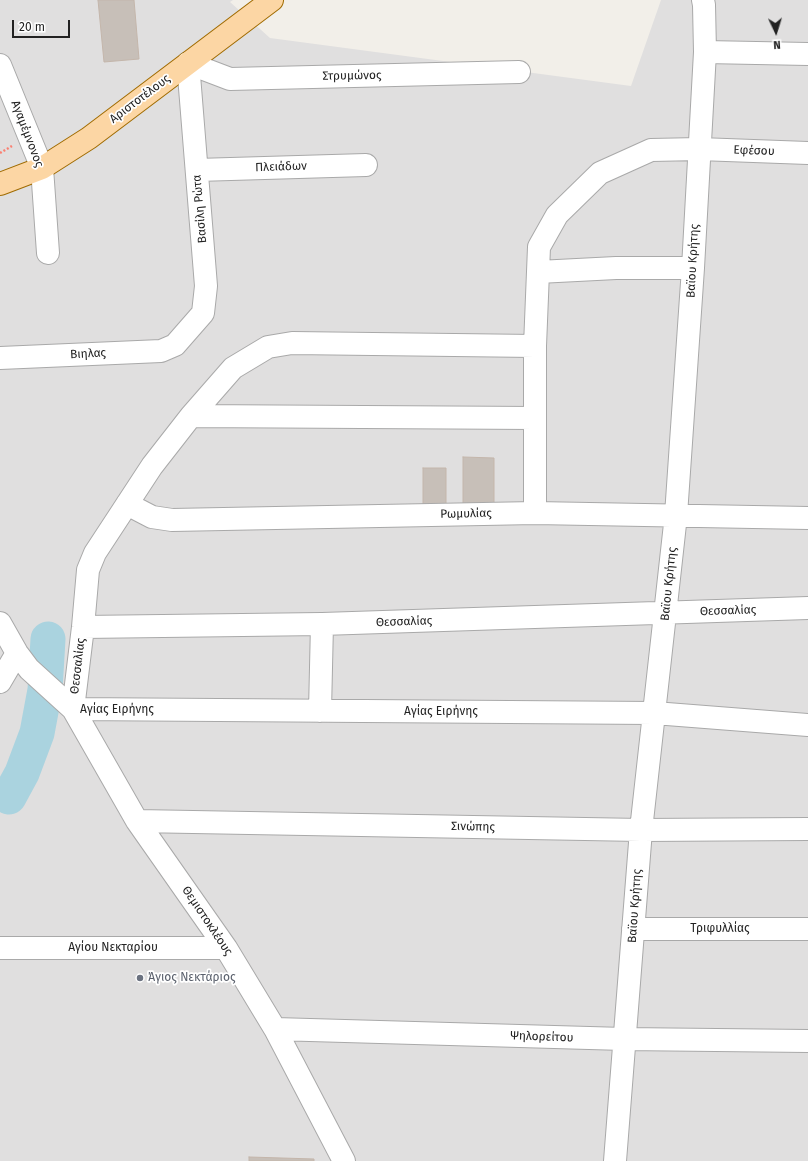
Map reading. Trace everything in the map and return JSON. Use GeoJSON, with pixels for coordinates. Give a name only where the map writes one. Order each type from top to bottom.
{"type":"FeatureCollection","features":[{"type":"Feature","properties":{"kind":"main road","name":"Αριστοτέλους"},"geometry":{"type":"LineString","coordinates":[[0,184],[42,168],[89,138],[272,0]]}},
{"type":"Feature","properties":{"kind":"street","name":"Βαϊου Κρήτης"},"geometry":{"type":"LineString","coordinates":[[615,1161],[641,830],[676,515],[693,268],[705,52],[704,2]]}},
{"type":"Feature","properties":{"kind":"street"},"geometry":{"type":"LineString","coordinates":[[705,52],[808,54]]}},
{"type":"Feature","properties":{"kind":"street","name":"Στρυμώνος"},"geometry":{"type":"LineString","coordinates":[[188,63],[230,78],[519,72]]}},
{"type":"Feature","properties":{"kind":"street","name":"Βασίλη Ρώτα"},"geometry":{"type":"LineString","coordinates":[[175,346],[203,313],[206,286],[188,63]]}},
{"type":"Feature","properties":{"kind":"street","name":"Αγαμέμνονος"},"geometry":{"type":"LineString","coordinates":[[0,65],[42,168],[48,253]]}},
{"type":"Feature","properties":{"kind":"street","name":"Εφέσου"},"geometry":{"type":"LineString","coordinates":[[535,513],[535,346],[539,247],[557,215],[600,173],[651,150],[699,149],[808,153]]}},
{"type":"Feature","properties":{"kind":"street","name":"Πλειάδων"},"geometry":{"type":"LineString","coordinates":[[197,170],[366,165]]}},
{"type":"Feature","properties":{"kind":"street"},"geometry":{"type":"LineString","coordinates":[[538,272],[616,268],[693,268]]}},
{"type":"Feature","properties":{"kind":"street"},"geometry":{"type":"LineString","coordinates":[[83,627],[88,570],[95,553],[152,466],[191,416],[234,368],[268,347],[292,343],[535,346]]}},
{"type":"Feature","properties":{"kind":"street","name":"Βιηλας"},"geometry":{"type":"LineString","coordinates":[[0,358],[161,351],[175,346]]}},
{"type":"Feature","properties":{"kind":"street"},"geometry":{"type":"LineString","coordinates":[[191,416],[535,418]]}},
{"type":"Feature","properties":{"kind":"street","name":"Ρωμυλίας"},"geometry":{"type":"LineString","coordinates":[[127,504],[152,517],[172,520],[535,513],[808,518]]}},
{"type":"Feature","properties":{"kind":"street","name":"Θεσσαλίας"},"geometry":{"type":"LineString","coordinates":[[73,709],[83,627],[322,624],[666,614],[808,608]]}},
{"type":"Feature","properties":{"kind":"street","name":"Θεμιστοκλέους"},"geometry":{"type":"LineString","coordinates":[[0,623],[23,661],[73,709],[137,821],[226,948],[275,1029],[344,1161]]}},
{"type":"Feature","properties":{"kind":"street"},"geometry":{"type":"LineString","coordinates":[[320,712],[322,624]]}},
{"type":"Feature","properties":{"kind":"street"},"geometry":{"type":"LineString","coordinates":[[0,682],[23,661]]}},
{"type":"Feature","properties":{"kind":"street","name":"Αγίας Ειρήνης"},"geometry":{"type":"LineString","coordinates":[[73,709],[320,712],[654,713],[808,725]]}},
{"type":"Feature","properties":{"kind":"street","name":"Σινώπης"},"geometry":{"type":"LineString","coordinates":[[137,821],[641,830],[808,829]]}},
{"type":"Feature","properties":{"kind":"street","name":"Τριφυλλίας"},"geometry":{"type":"LineString","coordinates":[[633,929],[808,929]]}},
{"type":"Feature","properties":{"kind":"street","name":"Αγίου Νεκταρίου"},"geometry":{"type":"LineString","coordinates":[[0,948],[226,948]]}},
{"type":"Feature","properties":{"kind":"street","name":"Ψηλορείτου"},"geometry":{"type":"LineString","coordinates":[[275,1029],[624,1039],[808,1041]]}},
{"type":"Feature","properties":{"kind":"path"},"geometry":{"type":"LineString","coordinates":[[0,153],[15,145]]}},
{"type":"Feature","properties":{"kind":"shaded area"},"geometry":{"type":"Polygon","coordinates":[[[0,0],[233,0],[230,2],[270,38],[631,86],[661,0],[808,0],[808,1161],[0,1161],[0,0]]]}},
{"type":"Feature","properties":{"kind":"building"},"geometry":{"type":"Polygon","coordinates":[[[98,0],[134,0],[139,59],[104,62],[98,0]]]}},
{"type":"Feature","properties":{"kind":"building"},"geometry":{"type":"Polygon","coordinates":[[[463,457],[494,458],[494,509],[463,509],[463,457]]]}},
{"type":"Feature","properties":{"kind":"building"},"geometry":{"type":"Polygon","coordinates":[[[423,468],[446,468],[446,508],[423,508],[423,468]]]}},
{"type":"Feature","properties":{"kind":"building"},"geometry":{"type":"Polygon","coordinates":[[[249,1157],[314,1159],[314,1161],[249,1161],[249,1157]]]}},
{"type":"Feature","properties":{"kind":"waterway"},"geometry":{"type":"LineString","coordinates":[[9,797],[22,773],[37,733],[45,690],[48,639]]}},
{"type":"Feature","properties":{"kind":"place","name":"Άγιος Νεκτάριος"},"geometry":{"type":"Point","coordinates":[140,978]}}]}
